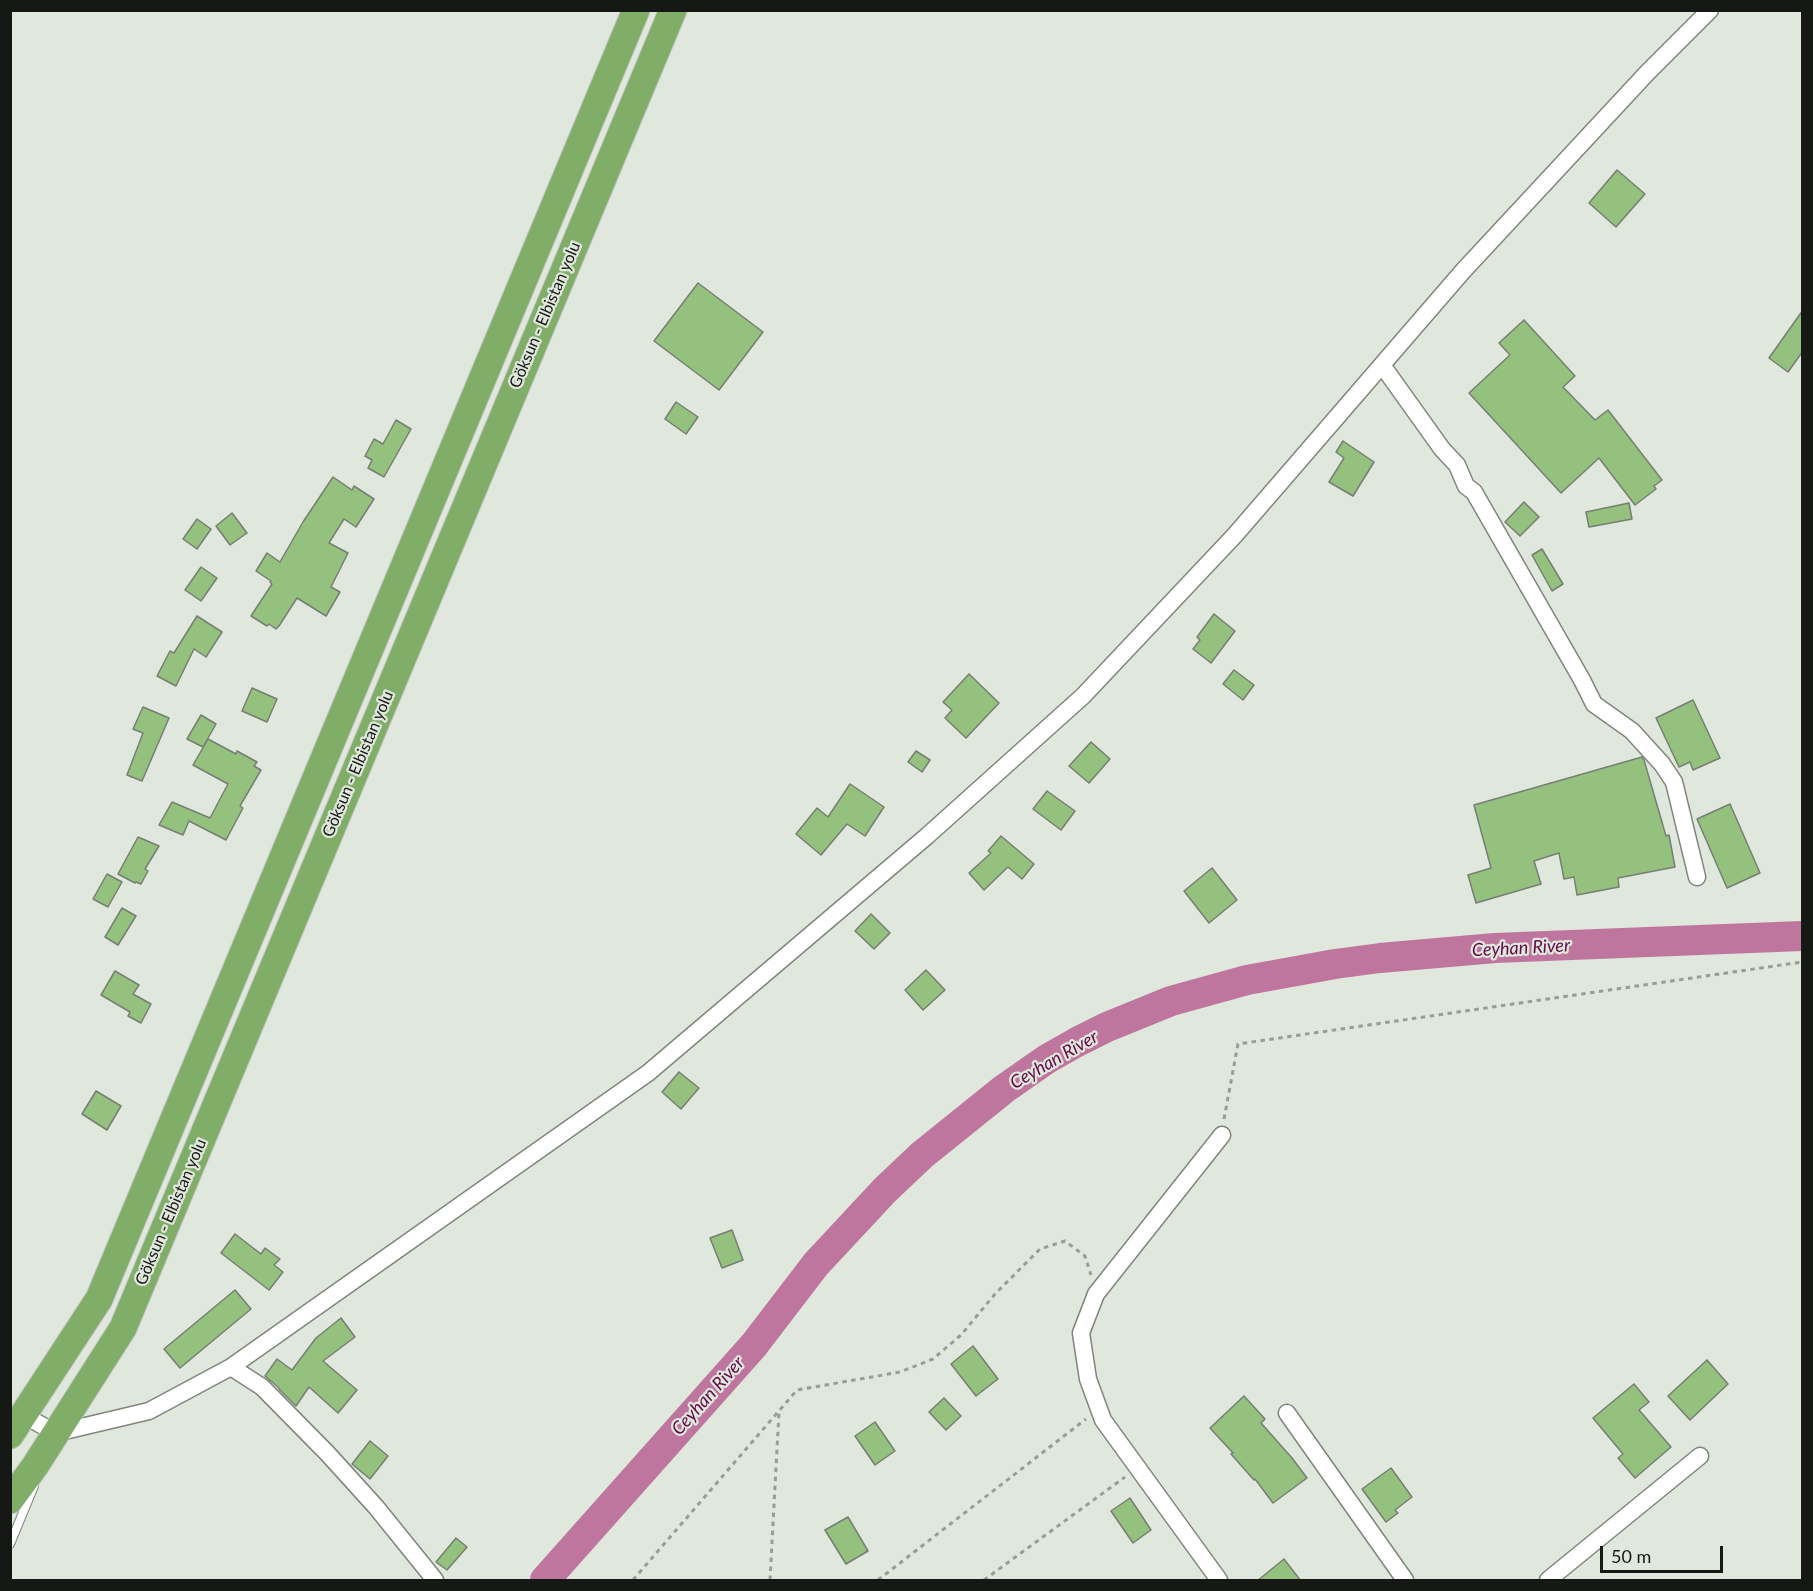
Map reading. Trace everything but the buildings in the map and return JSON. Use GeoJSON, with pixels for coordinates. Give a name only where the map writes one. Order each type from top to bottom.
{"type":"FeatureCollection","features":[{"type":"Feature","properties":{"kind":"highway","name":"Göksun - Elbistan yolu"},"geometry":{"type":"LineString","coordinates":[[17,1425],[99,1299],[636,10]]}},
{"type":"Feature","properties":{"kind":"highway","name":"Göksun - Elbistan yolu"},"geometry":{"type":"LineString","coordinates":[[10,1500],[123,1328],[673,10]]}},
{"type":"Feature","properties":{"kind":"street"},"geometry":{"type":"LineString","coordinates":[[17,1425],[56,1433],[149,1411],[231,1367],[648,1073],[927,836],[1083,696],[1235,534],[1463,271],[1647,73],[1710,10]]}},
{"type":"Feature","properties":{"kind":"street"},"geometry":{"type":"LineString","coordinates":[[1382,364],[1442,449],[1456,465],[1466,486],[1474,492],[1594,704],[1632,731],[1662,764],[1674,782],[1697,877]]}},
{"type":"Feature","properties":{"kind":"street"},"geometry":{"type":"LineString","coordinates":[[1219,1581],[1103,1420],[1088,1379],[1081,1333],[1096,1294],[1222,1135]]}},
{"type":"Feature","properties":{"kind":"street"},"geometry":{"type":"LineString","coordinates":[[231,1367],[262,1387],[328,1454],[376,1507],[435,1581]]}},
{"type":"Feature","properties":{"kind":"street"},"geometry":{"type":"LineString","coordinates":[[1287,1413],[1405,1581]]}},
{"type":"Feature","properties":{"kind":"street"},"geometry":{"type":"LineString","coordinates":[[1548,1581],[1700,1456]]}},
{"type":"Feature","properties":{"kind":"lane"},"geometry":{"type":"LineString","coordinates":[[10,1544],[56,1433]]}},
{"type":"Feature","properties":{"kind":"path"},"geometry":{"type":"LineString","coordinates":[[1222,1135],[1238,1044],[1803,962]]}},
{"type":"Feature","properties":{"kind":"path"},"geometry":{"type":"LineString","coordinates":[[633,1581],[796,1390],[900,1372],[933,1359],[960,1335],[995,1294],[1040,1249],[1065,1241],[1085,1256],[1096,1294]]}},
{"type":"Feature","properties":{"kind":"path"},"geometry":{"type":"LineString","coordinates":[[878,1581],[1099,1409]]}},
{"type":"Feature","properties":{"kind":"path"},"geometry":{"type":"LineString","coordinates":[[770,1581],[779,1410]]}},
{"type":"Feature","properties":{"kind":"path"},"geometry":{"type":"LineString","coordinates":[[984,1581],[1138,1468]]}},
{"type":"Feature","properties":{"kind":"waterway","name":"Ceyhan River"},"geometry":{"type":"LineString","coordinates":[[545,1580],[754,1345],[816,1264],[885,1190],[922,1155],[1004,1089],[1047,1059],[1077,1042],[1171,1001],[1247,980],[1335,964],[1495,948],[1802,936]]}}]}
